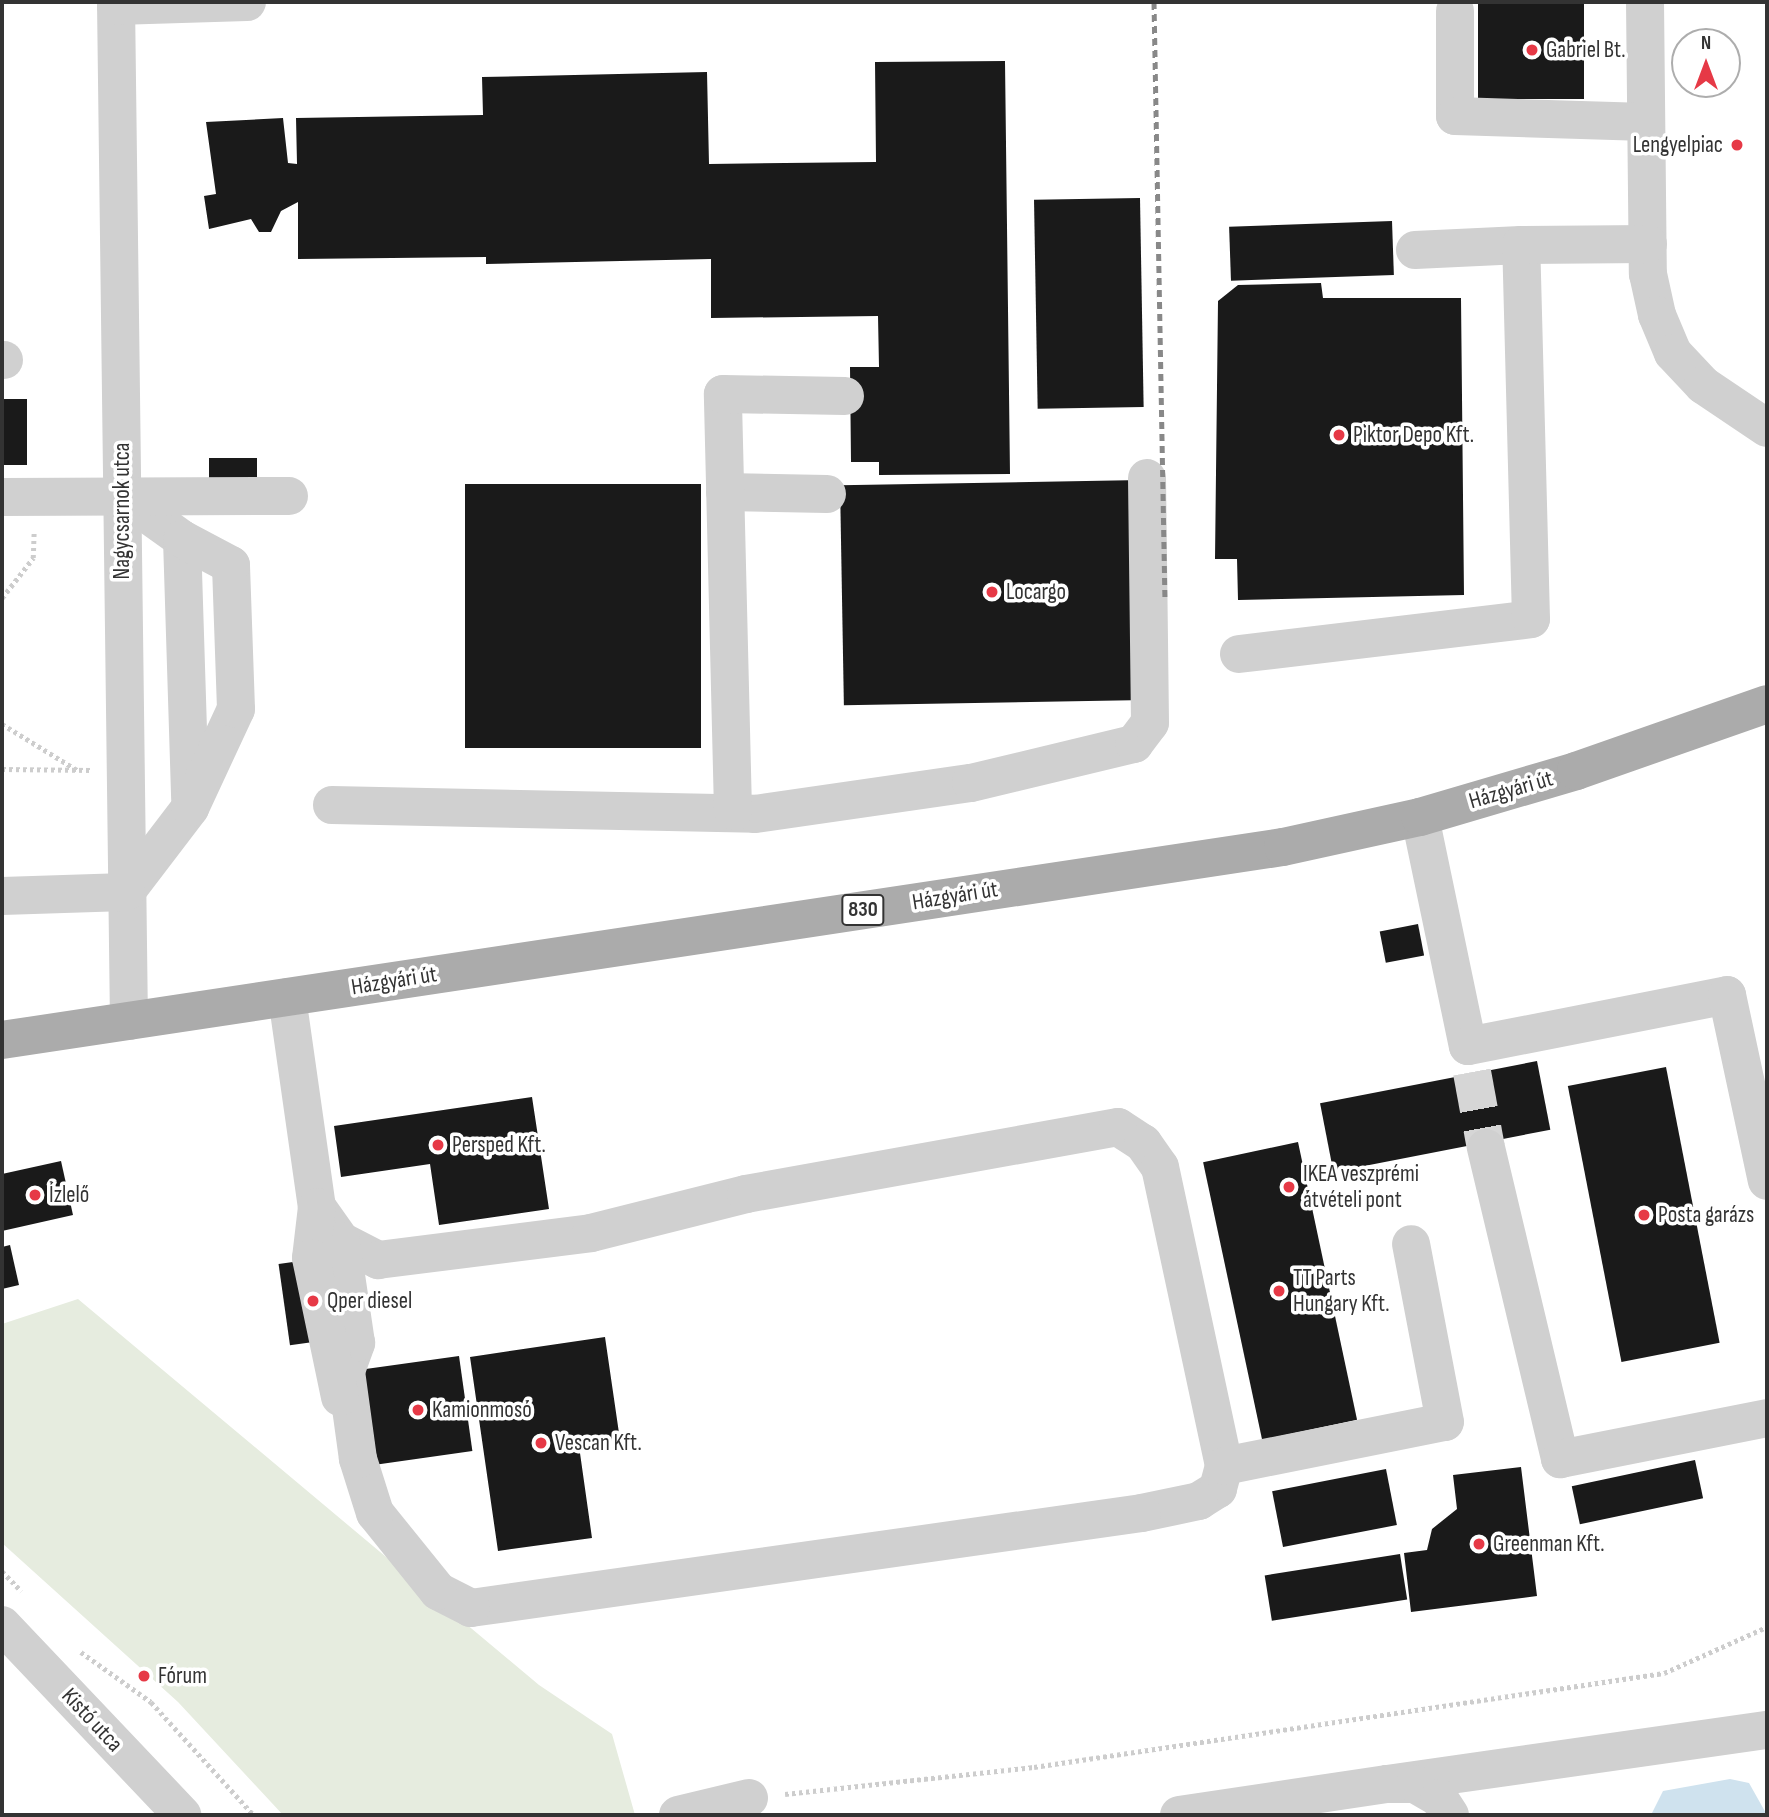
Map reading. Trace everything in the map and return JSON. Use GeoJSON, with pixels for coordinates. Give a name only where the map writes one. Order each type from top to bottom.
{"type":"FeatureCollection","features":[{"type":"Feature","properties":{"kind":"main road","name":"Házgyári út"},"geometry":{"type":"LineString","coordinates":[[2,1040],[1283,847],[1420,817],[1767,704]]}},
{"type":"Feature","properties":{"kind":"street"},"geometry":{"type":"LineString","coordinates":[[116,4],[247,2]]}},
{"type":"Feature","properties":{"kind":"street"},"geometry":{"type":"LineString","coordinates":[[1645,2],[1648,244],[1657,315],[1673,354],[1703,385],[1767,428]]}},
{"type":"Feature","properties":{"kind":"street","name":"Nagycsarnok utca"},"geometry":{"type":"LineString","coordinates":[[116,4],[124,770],[130,1021]]}},
{"type":"Feature","properties":{"kind":"street"},"geometry":{"type":"LineString","coordinates":[[1455,11],[1455,116],[1646,122]]}},
{"type":"Feature","properties":{"kind":"street"},"geometry":{"type":"LineString","coordinates":[[1415,250],[1521,245],[1648,244]]}},
{"type":"Feature","properties":{"kind":"street"},"geometry":{"type":"LineString","coordinates":[[1239,654],[1531,619],[1521,245]]}},
{"type":"Feature","properties":{"kind":"street"},"geometry":{"type":"LineString","coordinates":[[733,811],[723,394],[845,396]]}},
{"type":"Feature","properties":{"kind":"street"},"geometry":{"type":"LineString","coordinates":[[332,804],[733,811],[755,814],[971,783],[1134,744],[1150,723],[1147,478]]}},
{"type":"Feature","properties":{"kind":"street"},"geometry":{"type":"LineString","coordinates":[[725,492],[827,494]]}},
{"type":"Feature","properties":{"kind":"street"},"geometry":{"type":"LineString","coordinates":[[18,496],[289,496]]}},
{"type":"Feature","properties":{"kind":"street"},"geometry":{"type":"LineString","coordinates":[[2,896],[126,892],[190,808],[236,709],[231,565],[182,539],[122,496]]}},
{"type":"Feature","properties":{"kind":"street"},"geometry":{"type":"LineString","coordinates":[[1420,817],[1470,1059],[1727,995],[1767,1181]]}},
{"type":"Feature","properties":{"kind":"street"},"geometry":{"type":"LineString","coordinates":[[287,997],[317,1207],[311,1258],[325,1344],[375,1513],[404,1553],[438,1591],[471,1608],[1142,1513],[1199,1501],[1218,1489],[1224,1466],[1160,1167],[1143,1143],[1118,1127],[747,1194],[591,1233],[378,1260],[341,1241]]}},
{"type":"Feature","properties":{"kind":"street"},"geometry":{"type":"LineString","coordinates":[[1486,1148],[1560,1459],[1767,1418]]}},
{"type":"Feature","properties":{"kind":"street"},"geometry":{"type":"LineString","coordinates":[[317,1207],[341,1241],[356,1343],[346,1371],[358,1459]]}},
{"type":"Feature","properties":{"kind":"street"},"geometry":{"type":"LineString","coordinates":[[1224,1466],[1445,1423],[1411,1244]]}},
{"type":"Feature","properties":{"kind":"street","name":"Kistó utca"},"geometry":{"type":"LineString","coordinates":[[15,1612],[182,1815]]}},
{"type":"Feature","properties":{"kind":"street"},"geometry":{"type":"LineString","coordinates":[[1180,1815],[1767,1730]]}},
{"type":"Feature","properties":{"kind":"street"},"geometry":{"type":"LineString","coordinates":[[1388,1784],[1415,1784],[1438,1798],[1451,1815]]}},
{"type":"Feature","properties":{"kind":"street"},"geometry":{"type":"LineString","coordinates":[[678,1815],[749,1798]]}},
{"type":"Feature","properties":{"kind":"path"},"geometry":{"type":"LineString","coordinates":[[2,597],[33,558],[18,496]]}},
{"type":"Feature","properties":{"kind":"path"},"geometry":{"type":"LineString","coordinates":[[2,724],[78,770]]}},
{"type":"Feature","properties":{"kind":"path"},"geometry":{"type":"LineString","coordinates":[[2,769],[124,770]]}},
{"type":"Feature","properties":{"kind":"path"},"geometry":{"type":"LineString","coordinates":[[2,1572],[15,1612]]}},
{"type":"Feature","properties":{"kind":"path"},"geometry":{"type":"LineString","coordinates":[[749,1798],[1034,1767],[1664,1673],[1767,1627]]}},
{"type":"Feature","properties":{"kind":"path"},"geometry":{"type":"LineString","coordinates":[[74,1647],[151,1702],[254,1815]]}},
{"type":"Feature","properties":{"kind":"shaded area"},"geometry":{"type":"Polygon","coordinates":[[[78,1299],[539,1685],[612,1734],[635,1815],[283,1815],[178,1702],[2,1543],[2,1324],[78,1299]]]}},
{"type":"Feature","properties":{"kind":"water"},"geometry":{"type":"Polygon","coordinates":[[[1730,1779],[1749,1783],[1767,1815],[1651,1815],[1663,1791],[1730,1779]]]}},
{"type":"Feature","properties":{"kind":"building","name":"Gabriel Bt."},"geometry":{"type":"Polygon","coordinates":[[[1478,2],[1584,2],[1584,99],[1478,99],[1478,2]]]}},
{"type":"Feature","properties":{"kind":"building"},"geometry":{"type":"Polygon","coordinates":[[[1005,61],[1010,474],[879,475],[879,462],[851,462],[850,367],[879,367],[878,316],[711,318],[711,259],[486,264],[486,257],[298,259],[298,202],[281,211],[271,232],[259,232],[251,219],[209,229],[204,196],[216,194],[206,122],[283,118],[288,163],[297,164],[296,118],[483,115],[482,77],[707,72],[709,164],[876,162],[875,62],[1005,61]]]}},
{"type":"Feature","properties":{"kind":"building"},"geometry":{"type":"Polygon","coordinates":[[[1140,198],[1144,407],[1038,409],[1034,200],[1140,198]]]}},
{"type":"Feature","properties":{"kind":"building"},"geometry":{"type":"Polygon","coordinates":[[[1392,221],[1394,275],[1231,281],[1229,227],[1392,221]]]}},
{"type":"Feature","properties":{"kind":"building","name":"Piktor Depo Kft."},"geometry":{"type":"Polygon","coordinates":[[[1321,283],[1323,298],[1461,298],[1464,595],[1238,600],[1237,559],[1215,559],[1218,301],[1238,285],[1321,283]]]}},
{"type":"Feature","properties":{"kind":"building"},"geometry":{"type":"Polygon","coordinates":[[[2,399],[27,399],[27,465],[2,465],[2,399]]]}},
{"type":"Feature","properties":{"kind":"building"},"geometry":{"type":"Polygon","coordinates":[[[209,458],[257,458],[257,481],[209,481],[209,458]]]}},
{"type":"Feature","properties":{"kind":"building","name":"Locargo"},"geometry":{"type":"Polygon","coordinates":[[[1142,480],[1146,700],[844,705],[840,485],[1142,480]]]}},
{"type":"Feature","properties":{"kind":"building"},"geometry":{"type":"Polygon","coordinates":[[[465,484],[701,484],[701,748],[465,748],[465,484]]]}},
{"type":"Feature","properties":{"kind":"building"},"geometry":{"type":"Polygon","coordinates":[[[1418,924],[1424,955],[1386,963],[1380,931],[1418,924]]]}},
{"type":"Feature","properties":{"kind":"building"},"geometry":{"type":"Polygon","coordinates":[[[1537,1061],[1550,1130],[1333,1172],[1320,1103],[1537,1061]]]}},
{"type":"Feature","properties":{"kind":"building","name":"Posta garázs"},"geometry":{"type":"Polygon","coordinates":[[[1666,1067],[1720,1343],[1621,1362],[1568,1086],[1666,1067]]]}},
{"type":"Feature","properties":{"kind":"building","name":"Persped Kft."},"geometry":{"type":"Polygon","coordinates":[[[532,1097],[549,1209],[439,1225],[430,1164],[341,1177],[334,1126],[532,1097]]]}},
{"type":"Feature","properties":{"kind":"building","name":"TT Parts Hungary Kft."},"geometry":{"type":"Polygon","coordinates":[[[1298,1142],[1357,1420],[1262,1440],[1203,1162],[1298,1142]]]}},
{"type":"Feature","properties":{"kind":"building","name":"Ízlelő"},"geometry":{"type":"Polygon","coordinates":[[[61,1161],[73,1215],[2,1231],[2,1174],[61,1161]]]}},
{"type":"Feature","properties":{"kind":"building","name":"Ízlelő"},"geometry":{"type":"Polygon","coordinates":[[[10,1245],[19,1285],[2,1289],[2,1247],[10,1245]]]}},
{"type":"Feature","properties":{"kind":"building","name":"Qper diesel"},"geometry":{"type":"Polygon","coordinates":[[[336,1256],[347,1337],[290,1345],[279,1264],[336,1256]]]}},
{"type":"Feature","properties":{"kind":"building","name":"Vescan Kft."},"geometry":{"type":"Polygon","coordinates":[[[605,1337],[620,1440],[579,1446],[592,1538],[498,1551],[470,1357],[605,1337]]]}},
{"type":"Feature","properties":{"kind":"building","name":"Kamionmosó"},"geometry":{"type":"Polygon","coordinates":[[[459,1356],[472,1451],[377,1464],[364,1369],[459,1356]]]}},
{"type":"Feature","properties":{"kind":"building"},"geometry":{"type":"Polygon","coordinates":[[[1695,1460],[1703,1498],[1580,1524],[1572,1486],[1695,1460]]]}},
{"type":"Feature","properties":{"kind":"building","name":"Greenman Kft."},"geometry":{"type":"Polygon","coordinates":[[[1521,1467],[1537,1596],[1411,1612],[1404,1553],[1427,1550],[1432,1529],[1457,1509],[1453,1475],[1521,1467]]]}},
{"type":"Feature","properties":{"kind":"building"},"geometry":{"type":"Polygon","coordinates":[[[1386,1469],[1397,1525],[1283,1547],[1272,1491],[1386,1469]]]}},
{"type":"Feature","properties":{"kind":"building"},"geometry":{"type":"Polygon","coordinates":[[[1400,1554],[1407,1599],[1272,1621],[1265,1575],[1400,1554]]]}},
{"type":"Feature","properties":{"kind":"tunnel"},"geometry":{"type":"LineString","coordinates":[[1472,1072],[1486,1148]]}},
{"type":"Feature","properties":{"kind":"railway"},"geometry":{"type":"LineString","coordinates":[[1154,2],[1165,601]]}},
{"type":"Feature","properties":{"kind":"place","name":"Gabriel Bt."},"geometry":{"type":"Point","coordinates":[1532,50]}},
{"type":"Feature","properties":{"kind":"place","name":"Lengyelpiac"},"geometry":{"type":"Point","coordinates":[1737,145]}},
{"type":"Feature","properties":{"kind":"place","name":"Piktor Depo Kft."},"geometry":{"type":"Point","coordinates":[1339,435]}},
{"type":"Feature","properties":{"kind":"place","name":"Locargo"},"geometry":{"type":"Point","coordinates":[992,592]}},
{"type":"Feature","properties":{"kind":"place","name":"Persped Kft."},"geometry":{"type":"Point","coordinates":[438,1145]}},
{"type":"Feature","properties":{"kind":"place","name":"IKEA veszprémi átvételi pont"},"geometry":{"type":"Point","coordinates":[1289,1187]}},
{"type":"Feature","properties":{"kind":"place","name":"Ízlelő"},"geometry":{"type":"Point","coordinates":[35,1195]}},
{"type":"Feature","properties":{"kind":"place","name":"Posta garázs"},"geometry":{"type":"Point","coordinates":[1644,1215]}},
{"type":"Feature","properties":{"kind":"place","name":"TT Parts Hungary Kft."},"geometry":{"type":"Point","coordinates":[1279,1291]}},
{"type":"Feature","properties":{"kind":"place","name":"Qper diesel"},"geometry":{"type":"Point","coordinates":[313,1301]}},
{"type":"Feature","properties":{"kind":"place","name":"Kamionmosó"},"geometry":{"type":"Point","coordinates":[418,1410]}},
{"type":"Feature","properties":{"kind":"place","name":"Vescan Kft."},"geometry":{"type":"Point","coordinates":[541,1443]}},
{"type":"Feature","properties":{"kind":"place","name":"Greenman Kft."},"geometry":{"type":"Point","coordinates":[1479,1544]}},
{"type":"Feature","properties":{"kind":"place","name":"Fórum"},"geometry":{"type":"Point","coordinates":[144,1676]}}]}
